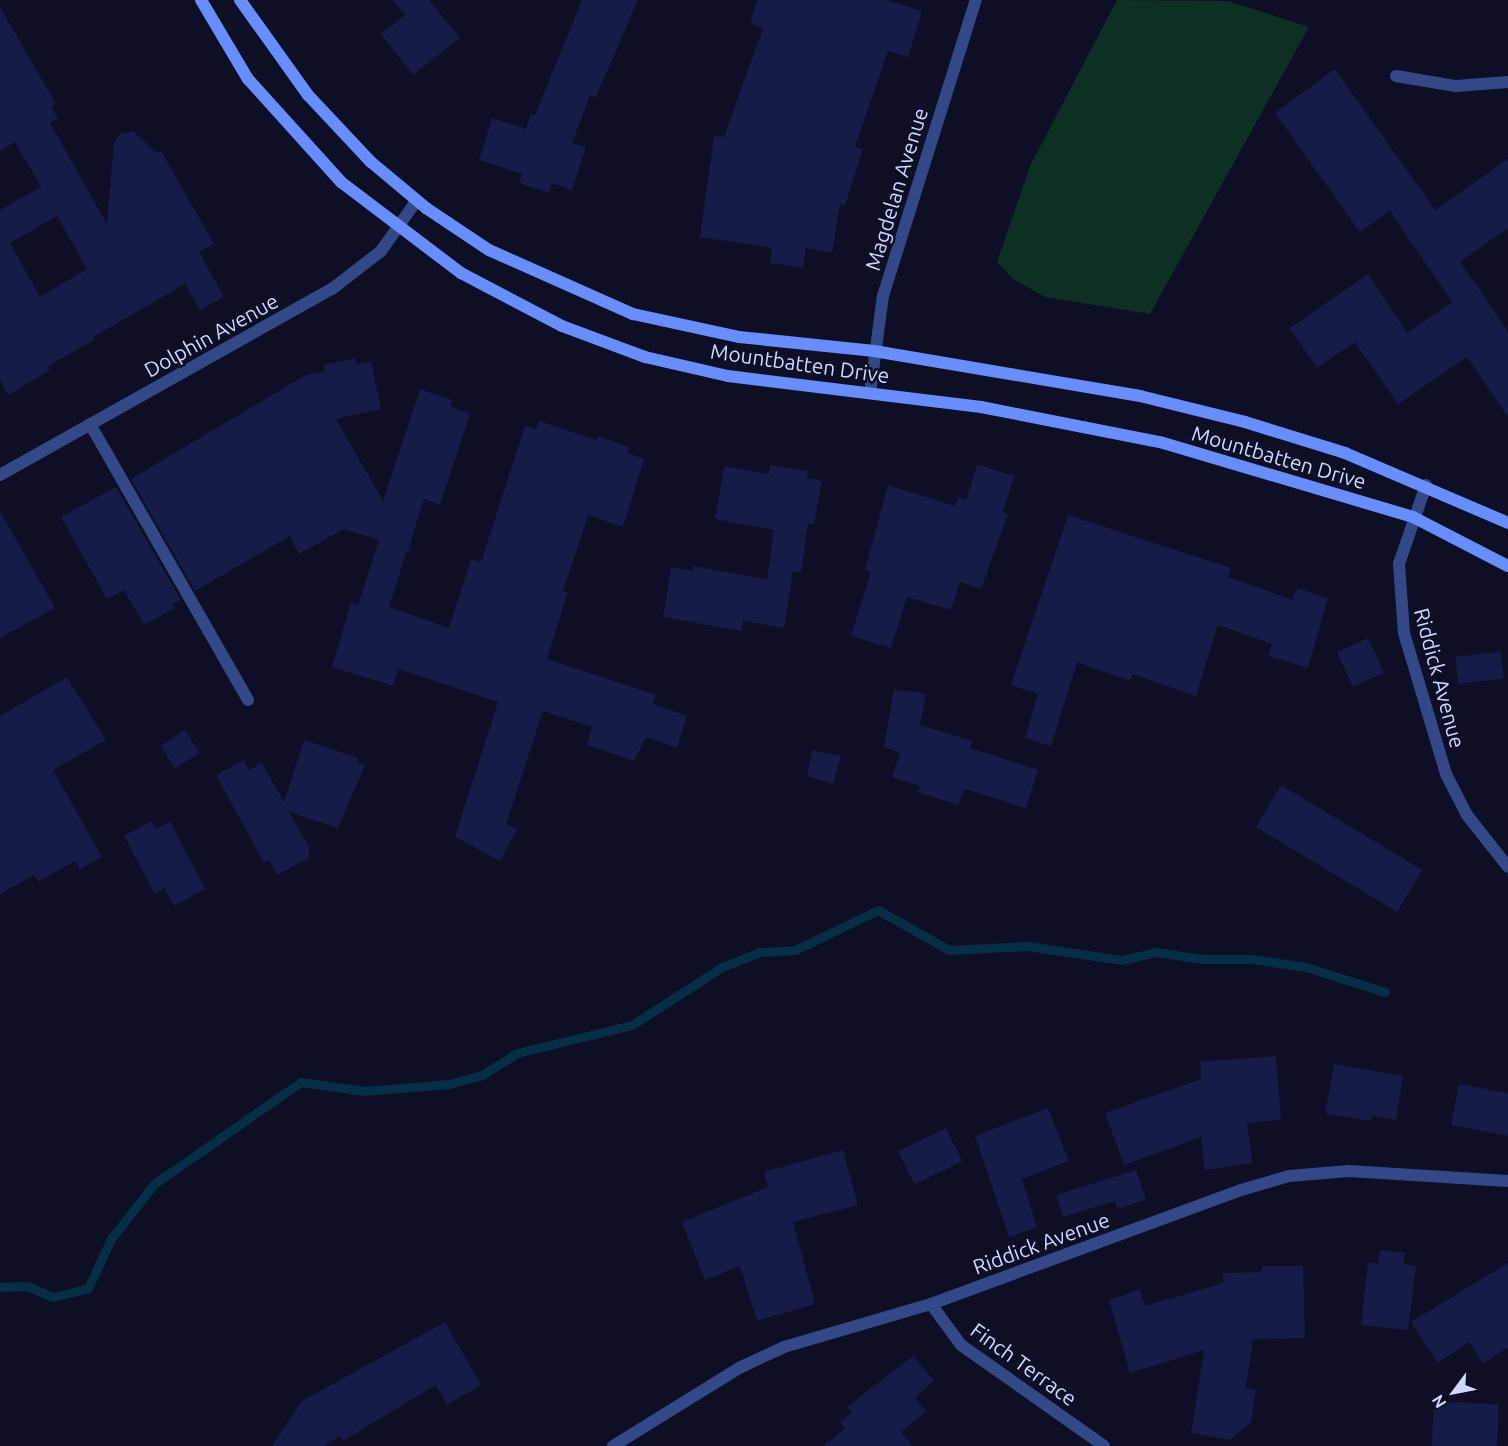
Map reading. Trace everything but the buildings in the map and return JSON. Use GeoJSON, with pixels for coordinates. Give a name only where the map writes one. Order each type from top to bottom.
{"type":"FeatureCollection","features":[{"type":"Feature","properties":{"kind":"main road","name":"Mountbatten Drive"},"geometry":{"type":"LineString","coordinates":[[201,0],[248,79],[288,126],[341,182],[397,228],[461,273],[562,326],[645,357],[728,376],[981,407],[1160,442],[1413,517],[1508,566]]}},
{"type":"Feature","properties":{"kind":"main road","name":"Mountbatten Drive"},"geometry":{"type":"LineString","coordinates":[[240,0],[308,95],[371,162],[417,200],[489,250],[633,314],[739,337],[874,351],[1140,396],[1221,416],[1345,453],[1426,485],[1508,523]]}},
{"type":"Feature","properties":{"kind":"street","name":"Magdelan Avenue"},"geometry":{"type":"LineString","coordinates":[[870,393],[883,296],[976,0]]}},
{"type":"Feature","properties":{"kind":"street"},"geometry":{"type":"LineString","coordinates":[[1396,76],[1456,86],[1508,82]]}},
{"type":"Feature","properties":{"kind":"street","name":"Dolphin Avenue"},"geometry":{"type":"LineString","coordinates":[[0,475],[332,290],[381,250],[417,200]]}},
{"type":"Feature","properties":{"kind":"street"},"geometry":{"type":"LineString","coordinates":[[90,424],[248,700]]}},
{"type":"Feature","properties":{"kind":"street","name":"Riddick Avenue"},"geometry":{"type":"LineString","coordinates":[[1426,485],[1413,517],[1399,564],[1404,633],[1446,774],[1467,815],[1508,867]]}},
{"type":"Feature","properties":{"kind":"street","name":"Riddick Avenue"},"geometry":{"type":"LineString","coordinates":[[613,1446],[741,1367],[776,1351],[931,1304],[1241,1190],[1289,1176],[1349,1171],[1508,1181]]}},
{"type":"Feature","properties":{"kind":"street","name":"Finch Terrace"},"geometry":{"type":"LineString","coordinates":[[931,1304],[961,1345],[1104,1446]]}},
{"type":"Feature","properties":{"kind":"green space"},"geometry":{"type":"Polygon","coordinates":[[[1117,0],[1228,1],[1309,27],[1150,314],[1045,297],[1013,279],[997,262],[1030,166],[1117,0]]]}},
{"type":"Feature","properties":{"kind":"waterway"},"geometry":{"type":"LineString","coordinates":[[0,1287],[27,1286],[53,1297],[88,1288],[111,1239],[154,1184],[301,1082],[364,1091],[449,1084],[482,1075],[517,1053],[632,1025],[722,967],[760,952],[795,950],[878,910],[949,950],[1027,946],[1122,960],[1156,952],[1202,959],[1252,959],[1306,967],[1385,992]]}}]}
